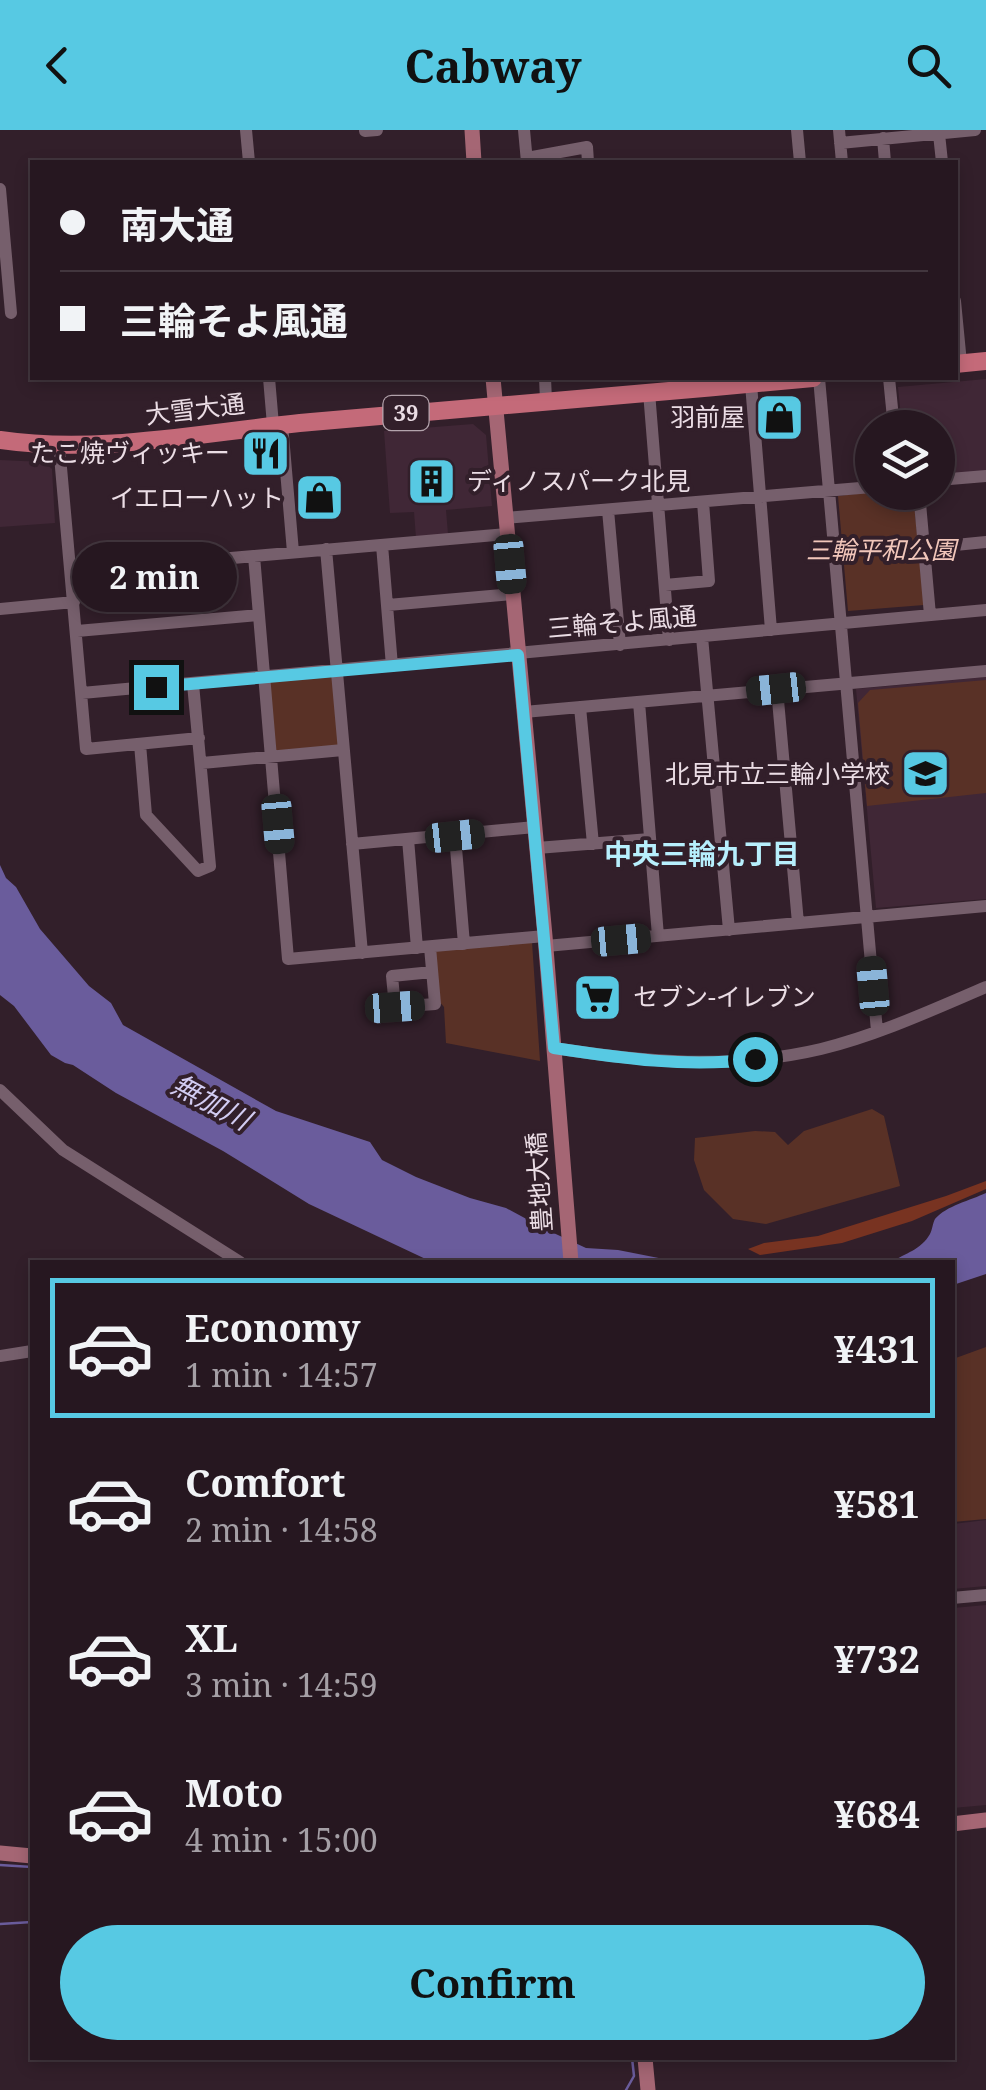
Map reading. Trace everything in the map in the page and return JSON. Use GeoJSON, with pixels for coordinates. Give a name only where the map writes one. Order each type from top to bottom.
{"type":"FeatureCollection","features":[{"type":"Feature","properties":{"kind":"highway"},"geometry":{"type":"LineString","coordinates":[[958,363],[986,360]]}},
{"type":"Feature","properties":{"kind":"highway","name":"大雪大通"},"geometry":{"type":"LineString","coordinates":[[0,440],[59,445],[138,441],[680,383],[794,380]]}},
{"type":"Feature","properties":{"kind":"main road"},"geometry":{"type":"LineString","coordinates":[[472,130],[474,160]]}},
{"type":"Feature","properties":{"kind":"main road","name":"豊地大橋"},"geometry":{"type":"LineString","coordinates":[[493,380],[546,941],[571,1260]]}},
{"type":"Feature","properties":{"kind":"main road"},"geometry":{"type":"LineString","coordinates":[[955,1824],[986,1820]]}},
{"type":"Feature","properties":{"kind":"main road"},"geometry":{"type":"LineString","coordinates":[[0,1853],[30,1856]]}},
{"type":"Feature","properties":{"kind":"main road"},"geometry":{"type":"LineString","coordinates":[[645,2060],[648,2090]]}},
{"type":"Feature","properties":{"kind":"street"},"geometry":{"type":"LineString","coordinates":[[246,130],[249,160]]}},
{"type":"Feature","properties":{"kind":"street"},"geometry":{"type":"LineString","coordinates":[[365,131],[377,130]]}},
{"type":"Feature","properties":{"kind":"street"},"geometry":{"type":"LineString","coordinates":[[524,130],[527,160],[587,147],[588,160]]}},
{"type":"Feature","properties":{"kind":"street"},"geometry":{"type":"LineString","coordinates":[[797,130],[800,160]]}},
{"type":"Feature","properties":{"kind":"street"},"geometry":{"type":"LineString","coordinates":[[839,136],[883,138],[975,130]]}},
{"type":"Feature","properties":{"kind":"street"},"geometry":{"type":"LineString","coordinates":[[939,134],[942,160]]}},
{"type":"Feature","properties":{"kind":"street"},"geometry":{"type":"LineString","coordinates":[[883,138],[885,160]]}},
{"type":"Feature","properties":{"kind":"street"},"geometry":{"type":"LineString","coordinates":[[0,189],[11,313]]}},
{"type":"Feature","properties":{"kind":"street"},"geometry":{"type":"LineString","coordinates":[[268,380],[292,552]]}},
{"type":"Feature","properties":{"kind":"street"},"geometry":{"type":"LineString","coordinates":[[544,380],[546,400]]}},
{"type":"Feature","properties":{"kind":"street"},"geometry":{"type":"LineString","coordinates":[[816,380],[877,1031]]}},
{"type":"Feature","properties":{"kind":"street"},"geometry":{"type":"LineString","coordinates":[[889,380],[892,410]]}},
{"type":"Feature","properties":{"kind":"street"},"geometry":{"type":"LineString","coordinates":[[751,384],[771,630]]}},
{"type":"Feature","properties":{"kind":"street"},"geometry":{"type":"LineString","coordinates":[[640,388],[659,506],[670,640]]}},
{"type":"Feature","properties":{"kind":"street"},"geometry":{"type":"LineString","coordinates":[[59,445],[86,748],[199,738]]}},
{"type":"Feature","properties":{"kind":"street"},"geometry":{"type":"LineString","coordinates":[[955,479],[986,476]]}},
{"type":"Feature","properties":{"kind":"street"},"geometry":{"type":"LineString","coordinates":[[71,572],[382,545],[608,510],[855,489]]}},
{"type":"Feature","properties":{"kind":"street"},"geometry":{"type":"LineString","coordinates":[[665,585],[710,581],[703,502]]}},
{"type":"Feature","properties":{"kind":"street"},"geometry":{"type":"LineString","coordinates":[[608,510],[620,645]]}},
{"type":"Feature","properties":{"kind":"street"},"geometry":{"type":"LineString","coordinates":[[921,510],[930,615]]}},
{"type":"Feature","properties":{"kind":"street"},"geometry":{"type":"LineString","coordinates":[[924,548],[986,542]]}},
{"type":"Feature","properties":{"kind":"street"},"geometry":{"type":"LineString","coordinates":[[382,545],[392,666]]}},
{"type":"Feature","properties":{"kind":"street"},"geometry":{"type":"LineString","coordinates":[[326,550],[362,953]]}},
{"type":"Feature","properties":{"kind":"street"},"geometry":{"type":"LineString","coordinates":[[254,556],[288,958],[464,944],[658,936],[986,906]]}},
{"type":"Feature","properties":{"kind":"street"},"geometry":{"type":"LineString","coordinates":[[388,604],[512,594]]}},
{"type":"Feature","properties":{"kind":"street"},"geometry":{"type":"LineString","coordinates":[[0,609],[74,602]]}},
{"type":"Feature","properties":{"kind":"street","name":"三輪そよ風通"},"geometry":{"type":"LineString","coordinates":[[82,693],[986,610]]}},
{"type":"Feature","properties":{"kind":"street"},"geometry":{"type":"LineString","coordinates":[[77,631],[258,614]]}},
{"type":"Feature","properties":{"kind":"street"},"geometry":{"type":"LineString","coordinates":[[702,637],[728,930]]}},
{"type":"Feature","properties":{"kind":"street"},"geometry":{"type":"LineString","coordinates":[[524,712],[986,671]]}},
{"type":"Feature","properties":{"kind":"street"},"geometry":{"type":"LineString","coordinates":[[140,744],[146,815],[198,871],[210,866],[193,684]]}},
{"type":"Feature","properties":{"kind":"street"},"geometry":{"type":"LineString","coordinates":[[776,689],[798,923]]}},
{"type":"Feature","properties":{"kind":"street"},"geometry":{"type":"LineString","coordinates":[[639,702],[658,936]]}},
{"type":"Feature","properties":{"kind":"street"},"geometry":{"type":"LineString","coordinates":[[580,707],[593,844]]}},
{"type":"Feature","properties":{"kind":"street"},"geometry":{"type":"LineString","coordinates":[[202,763],[342,750]]}},
{"type":"Feature","properties":{"kind":"street"},"geometry":{"type":"LineString","coordinates":[[352,844],[535,827]]}},
{"type":"Feature","properties":{"kind":"street"},"geometry":{"type":"LineString","coordinates":[[455,836],[464,944]]}},
{"type":"Feature","properties":{"kind":"street"},"geometry":{"type":"LineString","coordinates":[[408,839],[423,948],[432,972]]}},
{"type":"Feature","properties":{"kind":"street"},"geometry":{"type":"LineString","coordinates":[[537,848],[650,839]]}},
{"type":"Feature","properties":{"kind":"street"},"geometry":{"type":"LineString","coordinates":[[554,1048],[664,1062],[732,1062],[820,1049],[986,988]]}},
{"type":"Feature","properties":{"kind":"street"},"geometry":{"type":"LineString","coordinates":[[0,1090],[62,1150],[237,1260]]}},
{"type":"Feature","properties":{"kind":"street"},"geometry":{"type":"LineString","coordinates":[[0,1356],[30,1351]]}},
{"type":"Feature","properties":{"kind":"street"},"geometry":{"type":"LineString","coordinates":[[955,1598],[986,1595]]}},
{"type":"Feature","properties":{"kind":"shaded area"},"geometry":{"type":"Polygon","coordinates":[[[986,379],[986,471],[955,474],[955,410],[900,410],[898,387],[986,379]]]}},
{"type":"Feature","properties":{"kind":"shaded area"},"geometry":{"type":"Polygon","coordinates":[[[473,424],[486,435],[492,506],[446,510],[448,534],[416,538],[414,512],[390,513],[384,431],[473,424]]]}},
{"type":"Feature","properties":{"kind":"shaded area"},"geometry":{"type":"Polygon","coordinates":[[[0,460],[44,462],[52,469],[55,523],[0,527],[0,460]]]}},
{"type":"Feature","properties":{"kind":"shaded area","name":"北見市立三輪小学校"},"geometry":{"type":"Polygon","coordinates":[[[986,677],[986,899],[876,908],[856,689],[986,677]]]}},
{"type":"Feature","properties":{"kind":"shaded area"},"geometry":{"type":"Polygon","coordinates":[[[986,1181],[986,1189],[912,1221],[842,1243],[760,1255],[748,1249],[818,1236],[986,1181]]]}},
{"type":"Feature","properties":{"kind":"shaded area"},"geometry":{"type":"Polygon","coordinates":[[[986,1520],[986,1586],[955,1589],[955,1524],[986,1520]]]}},
{"type":"Feature","properties":{"kind":"shaded area"},"geometry":{"type":"Polygon","coordinates":[[[986,1605],[986,1805],[955,1808],[955,1608],[986,1605]]]}},
{"type":"Feature","properties":{"kind":"green space","name":"三輪平和公園"},"geometry":{"type":"Polygon","coordinates":[[[855,494],[855,510],[915,510],[924,605],[848,611],[838,496],[855,494]]]}},
{"type":"Feature","properties":{"kind":"green space"},"geometry":{"type":"Polygon","coordinates":[[[333,675],[339,747],[276,753],[269,680],[333,675]]]}},
{"type":"Feature","properties":{"kind":"green space"},"geometry":{"type":"Polygon","coordinates":[[[986,680],[986,793],[867,806],[858,703],[870,690],[986,680]]]}},
{"type":"Feature","properties":{"kind":"green space"},"geometry":{"type":"Polygon","coordinates":[[[532,942],[540,1061],[446,1043],[434,951],[532,942]]]}},
{"type":"Feature","properties":{"kind":"green space"},"geometry":{"type":"Polygon","coordinates":[[[872,1109],[884,1116],[900,1186],[766,1224],[733,1219],[704,1190],[694,1160],[695,1138],[775,1132],[788,1145],[804,1131],[872,1109]]]}},
{"type":"Feature","properties":{"kind":"green space"},"geometry":{"type":"Polygon","coordinates":[[[986,1347],[986,1519],[955,1522],[955,1358],[986,1347]]]}},
{"type":"Feature","properties":{"kind":"water","name":"無加川"},"geometry":{"type":"Polygon","coordinates":[[[0,865],[40,929],[89,986],[111,1003],[123,1025],[276,1111],[370,1142],[382,1160],[416,1177],[506,1208],[586,1248],[669,1260],[428,1260],[309,1204],[51,1055],[14,1006],[0,995],[0,865]]]}},
{"type":"Feature","properties":{"kind":"water"},"geometry":{"type":"Polygon","coordinates":[[[986,1193],[986,1274],[955,1284],[955,1260],[896,1260],[922,1244],[935,1219],[986,1193]]]}},
{"type":"Feature","properties":{"kind":"waterway"},"geometry":{"type":"LineString","coordinates":[[0,1865],[30,1867]]}},
{"type":"Feature","properties":{"kind":"waterway"},"geometry":{"type":"LineString","coordinates":[[0,1924],[30,1922]]}},
{"type":"Feature","properties":{"kind":"waterway"},"geometry":{"type":"LineString","coordinates":[[626,2090],[634,2076],[632,2060]]}},
{"type":"Feature","properties":{"kind":"place","name":"羽前屋"},"geometry":{"type":"Point","coordinates":[780,417]}},
{"type":"Feature","properties":{"kind":"place","name":"たこ焼ヴィッキー"},"geometry":{"type":"Point","coordinates":[265,453]}},
{"type":"Feature","properties":{"kind":"place","name":"ディノスパーク北見"},"geometry":{"type":"Point","coordinates":[432,481]}},
{"type":"Feature","properties":{"kind":"place","name":"イエローハット"},"geometry":{"type":"Point","coordinates":[319,498]}},
{"type":"Feature","properties":{"kind":"place","name":"北見市立三輪小学校"},"geometry":{"type":"Point","coordinates":[925,774]}},
{"type":"Feature","properties":{"kind":"place","name":"セブン-イレブン"},"geometry":{"type":"Point","coordinates":[598,997]}},
{"type":"Feature","properties":{"kind":"district","name":"中央三輪九丁目"},"geometry":{"type":"Point","coordinates":[702,854]}},
{"type":"Feature","properties":{"kind":"route"},"geometry":{"type":"LineString","coordinates":[[156,687],[518,655],[554,1048],[664,1062],[755,1059]]}}]}
